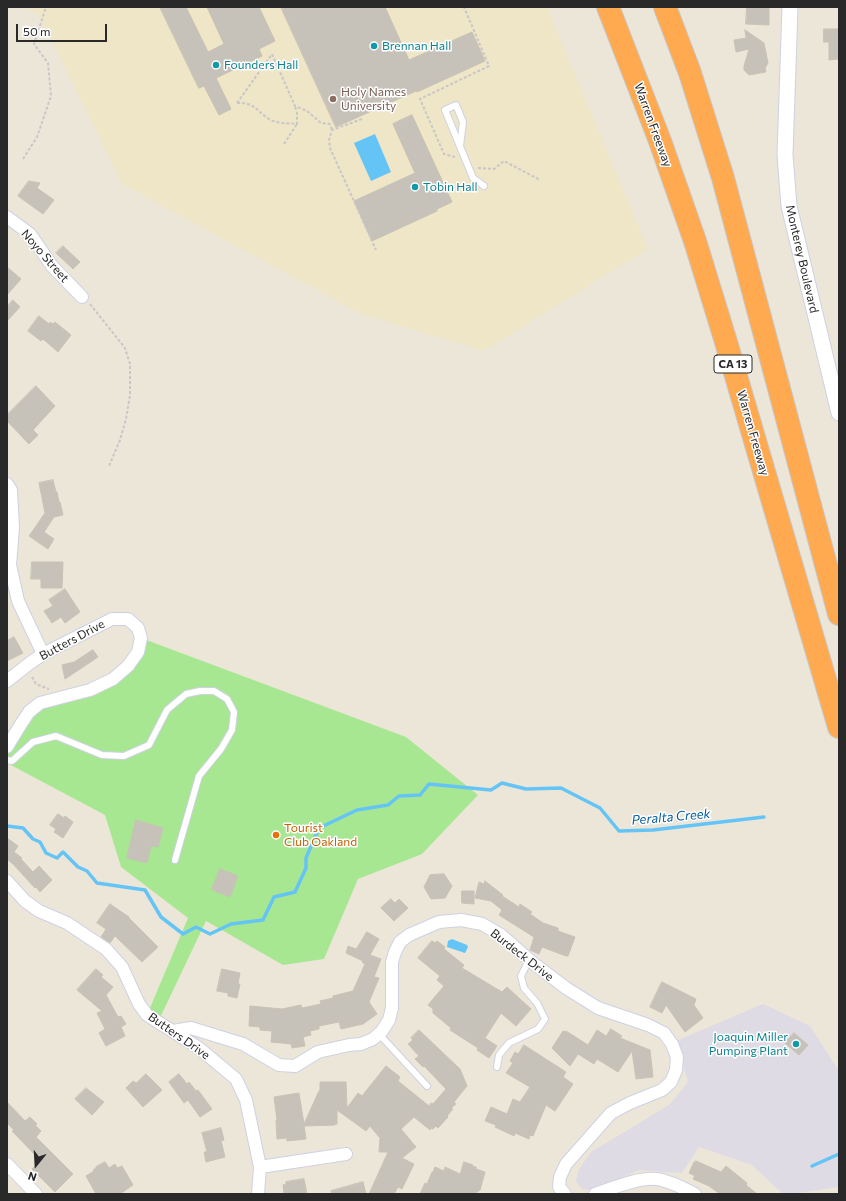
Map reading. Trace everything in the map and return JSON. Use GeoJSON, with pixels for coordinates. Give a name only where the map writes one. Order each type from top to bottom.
{"type":"FeatureCollection","features":[{"type":"Feature","properties":{"kind":"highway","name":"Warren Freeway"},"geometry":{"type":"LineString","coordinates":[[608,7],[660,141],[695,241],[839,727]]}},
{"type":"Feature","properties":{"kind":"highway","name":"CA 13"},"geometry":{"type":"LineString","coordinates":[[665,7],[690,73],[723,178],[839,614]]}},
{"type":"Feature","properties":{"kind":"street","name":"Monterey Boulevard"},"geometry":{"type":"LineString","coordinates":[[790,7],[785,155],[789,206],[839,413]]}},
{"type":"Feature","properties":{"kind":"street","name":"Noyo Street"},"geometry":{"type":"LineString","coordinates":[[7,218],[30,234],[52,266],[82,297]]}},
{"type":"Feature","properties":{"kind":"street"},"geometry":{"type":"LineString","coordinates":[[7,484],[11,490],[13,527],[10,565],[18,601],[43,654]]}},
{"type":"Feature","properties":{"kind":"street","name":"Butters Drive"},"geometry":{"type":"LineString","coordinates":[[7,681],[43,654],[112,619],[128,619],[138,628],[141,638],[138,652],[128,666],[112,679],[90,690],[40,703],[29,712],[7,747]]}},
{"type":"Feature","properties":{"kind":"street","name":"Butters Drive"},"geometry":{"type":"LineString","coordinates":[[7,881],[25,900],[39,911],[67,923],[106,949],[122,967],[139,1004],[147,1015],[199,1048],[236,1079],[246,1100],[260,1167],[258,1194]]}},
{"type":"Feature","properties":{"kind":"street","name":"Burdeck Drive"},"geometry":{"type":"LineString","coordinates":[[172,1031],[191,1028],[243,1044],[279,1065],[296,1066],[318,1052],[349,1045],[361,1044],[373,1039],[379,1034],[389,1020],[392,1008],[392,962],[394,952],[400,942],[409,935],[439,922],[461,920],[482,924],[501,935],[529,960],[566,988],[598,1008],[648,1025],[664,1033],[672,1044],[676,1057],[676,1070],[671,1082],[662,1090],[630,1103],[611,1113],[566,1164],[560,1177],[559,1187],[565,1194]]}},
{"type":"Feature","properties":{"kind":"street"},"geometry":{"type":"LineString","coordinates":[[260,1167],[346,1154]]}},
{"type":"Feature","properties":{"kind":"street"},"geometry":{"type":"LineString","coordinates":[[7,1164],[36,1194]]}},
{"type":"Feature","properties":{"kind":"street"},"geometry":{"type":"LineString","coordinates":[[595,1194],[633,1182],[656,1179],[678,1185],[695,1194]]}},
{"type":"Feature","properties":{"kind":"lane"},"geometry":{"type":"LineString","coordinates":[[460,146],[464,122],[456,105],[445,110],[460,146],[474,178],[484,186]]}},
{"type":"Feature","properties":{"kind":"lane"},"geometry":{"type":"LineString","coordinates":[[7,760],[12,760],[34,742],[56,736],[102,755],[124,756],[149,745],[167,710],[186,694],[200,691],[214,691],[227,699],[234,712],[232,730],[221,750],[199,776],[175,860]]}},
{"type":"Feature","properties":{"kind":"lane"},"geometry":{"type":"LineString","coordinates":[[497,1067],[500,1055],[509,1043],[538,1029],[545,1019],[537,1003],[524,988],[521,976],[529,960]]}},
{"type":"Feature","properties":{"kind":"lane"},"geometry":{"type":"LineString","coordinates":[[379,1034],[427,1086]]}},
{"type":"Feature","properties":{"kind":"path"},"geometry":{"type":"LineString","coordinates":[[23,159],[37,137],[51,96],[48,63],[34,44],[46,7]]}},
{"type":"Feature","properties":{"kind":"path"},"geometry":{"type":"LineString","coordinates":[[284,144],[297,124],[297,113],[272,54],[237,103],[246,103],[254,107],[270,120],[279,123],[297,124]]}},
{"type":"Feature","properties":{"kind":"path"},"geometry":{"type":"LineString","coordinates":[[295,106],[308,111],[321,123],[330,124],[332,130],[329,140],[330,148],[376,250]]}},
{"type":"Feature","properties":{"kind":"path"},"geometry":{"type":"LineString","coordinates":[[332,130],[362,119]]}},
{"type":"Feature","properties":{"kind":"path"},"geometry":{"type":"LineString","coordinates":[[82,297],[91,305],[125,348],[130,364],[130,395],[126,419],[120,440],[109,466]]}},
{"type":"Feature","properties":{"kind":"path"},"geometry":{"type":"LineString","coordinates":[[30,663],[28,671],[36,684],[52,690],[61,697]]}},
{"type":"Feature","properties":{"kind":"shaded area","name":"Holy Names University"},"geometry":{"type":"Polygon","coordinates":[[[23,7],[547,7],[648,249],[484,351],[361,314],[122,184],[39,15],[23,7]]]}},
{"type":"Feature","properties":{"kind":"shaded area","name":"Joaquin Miller Pumping Plant"},"geometry":{"type":"Polygon","coordinates":[[[763,1004],[810,1026],[839,1071],[839,1187],[783,1194],[752,1165],[699,1147],[682,1173],[639,1170],[592,1190],[582,1189],[576,1181],[579,1169],[591,1152],[669,1105],[688,1082],[676,1041],[763,1004]]]}},
{"type":"Feature","properties":{"kind":"green space","name":"Tourist Club Oakland"},"geometry":{"type":"Polygon","coordinates":[[[141,638],[406,737],[478,795],[422,854],[358,879],[324,959],[283,965],[206,921],[158,1022],[147,1015],[188,918],[121,867],[105,815],[7,763],[7,747],[29,712],[113,679],[141,638]]]}},
{"type":"Feature","properties":{"kind":"water"},"geometry":{"type":"Polygon","coordinates":[[[375,134],[391,172],[371,181],[354,143],[375,134]]]}},
{"type":"Feature","properties":{"kind":"water"},"geometry":{"type":"Polygon","coordinates":[[[452,939],[467,945],[468,947],[465,953],[447,947],[448,941],[452,939]]]}},
{"type":"Feature","properties":{"kind":"building","name":"Founders Hall"},"geometry":{"type":"Polygon","coordinates":[[[160,7],[186,7],[208,52],[224,44],[207,7],[259,7],[275,41],[259,49],[262,56],[216,78],[231,109],[219,115],[204,86],[199,88],[160,7]]]}},
{"type":"Feature","properties":{"kind":"building"},"geometry":{"type":"Polygon","coordinates":[[[281,7],[385,7],[409,60],[472,32],[485,61],[336,127],[281,7]]]}},
{"type":"Feature","properties":{"kind":"building"},"geometry":{"type":"Polygon","coordinates":[[[747,7],[769,7],[769,25],[746,24],[747,7]]]}},
{"type":"Feature","properties":{"kind":"building"},"geometry":{"type":"Polygon","coordinates":[[[824,29],[839,29],[839,59],[829,60],[829,42],[824,42],[824,29]]]}},
{"type":"Feature","properties":{"kind":"building"},"geometry":{"type":"Polygon","coordinates":[[[745,30],[764,43],[768,63],[765,68],[766,72],[749,75],[744,70],[749,49],[736,52],[734,40],[746,38],[745,30]]]}},
{"type":"Feature","properties":{"kind":"building","name":"Tobin Hall"},"geometry":{"type":"Polygon","coordinates":[[[412,115],[452,202],[437,209],[437,211],[372,241],[354,201],[415,173],[393,124],[412,115]]]}},
{"type":"Feature","properties":{"kind":"building"},"geometry":{"type":"Polygon","coordinates":[[[29,181],[40,183],[37,188],[54,200],[43,214],[18,196],[29,181]]]}},
{"type":"Feature","properties":{"kind":"building"},"geometry":{"type":"Polygon","coordinates":[[[63,246],[80,262],[73,269],[56,253],[63,246]]]}},
{"type":"Feature","properties":{"kind":"building"},"geometry":{"type":"Polygon","coordinates":[[[7,267],[21,279],[7,295],[7,267]]]}},
{"type":"Feature","properties":{"kind":"building"},"geometry":{"type":"Polygon","coordinates":[[[13,300],[20,307],[7,321],[7,307],[13,300]]]}},
{"type":"Feature","properties":{"kind":"building"},"geometry":{"type":"Polygon","coordinates":[[[39,316],[49,324],[50,322],[53,324],[55,322],[71,335],[58,352],[43,339],[41,341],[28,331],[39,316]]]}},
{"type":"Feature","properties":{"kind":"building"},"geometry":{"type":"Polygon","coordinates":[[[36,386],[55,406],[33,430],[38,435],[29,444],[7,421],[7,415],[36,386]]]}},
{"type":"Feature","properties":{"kind":"building"},"geometry":{"type":"Polygon","coordinates":[[[53,480],[63,515],[54,517],[44,532],[54,539],[48,549],[29,536],[45,513],[39,483],[53,480]]]}},
{"type":"Feature","properties":{"kind":"building"},"geometry":{"type":"Polygon","coordinates":[[[32,562],[63,562],[62,588],[41,588],[41,579],[31,579],[32,562]]]}},
{"type":"Feature","properties":{"kind":"building"},"geometry":{"type":"Polygon","coordinates":[[[65,589],[80,612],[65,623],[61,617],[52,623],[44,611],[53,606],[49,600],[65,589]]]}},
{"type":"Feature","properties":{"kind":"building"},"geometry":{"type":"Polygon","coordinates":[[[14,637],[23,653],[7,661],[7,641],[14,637]]]}},
{"type":"Feature","properties":{"kind":"building"},"geometry":{"type":"Polygon","coordinates":[[[93,650],[98,657],[65,679],[62,665],[74,662],[93,650]]]}},
{"type":"Feature","properties":{"kind":"building"},"geometry":{"type":"Polygon","coordinates":[[[58,814],[64,818],[65,816],[73,822],[63,838],[54,832],[56,829],[50,825],[58,814]]]}},
{"type":"Feature","properties":{"kind":"building"},"geometry":{"type":"Polygon","coordinates":[[[136,820],[163,828],[158,847],[151,846],[147,863],[127,858],[136,820]]]}},
{"type":"Feature","properties":{"kind":"building"},"geometry":{"type":"Polygon","coordinates":[[[7,838],[18,846],[14,852],[22,858],[21,859],[33,872],[39,866],[52,880],[40,892],[13,864],[8,860],[7,861],[7,838]]]}},
{"type":"Feature","properties":{"kind":"building"},"geometry":{"type":"Polygon","coordinates":[[[220,869],[238,876],[230,897],[212,890],[220,869]]]}},
{"type":"Feature","properties":{"kind":"building"},"geometry":{"type":"Polygon","coordinates":[[[444,874],[452,886],[445,898],[431,899],[424,887],[430,875],[444,874]]]}},
{"type":"Feature","properties":{"kind":"building"},"geometry":{"type":"Polygon","coordinates":[[[485,881],[503,895],[502,896],[519,907],[520,904],[532,912],[530,914],[543,923],[558,928],[558,931],[575,937],[568,956],[542,947],[539,954],[530,950],[534,937],[499,915],[502,910],[491,901],[475,898],[479,882],[484,884],[485,881]]]}},
{"type":"Feature","properties":{"kind":"building"},"geometry":{"type":"Polygon","coordinates":[[[462,891],[474,891],[474,904],[462,903],[462,891]]]}},
{"type":"Feature","properties":{"kind":"building"},"geometry":{"type":"Polygon","coordinates":[[[391,899],[395,903],[399,899],[408,908],[394,921],[381,908],[391,899]]]}},
{"type":"Feature","properties":{"kind":"building"},"geometry":{"type":"Polygon","coordinates":[[[110,904],[129,917],[158,947],[142,962],[115,936],[110,943],[101,937],[106,929],[97,923],[110,904]]]}},
{"type":"Feature","properties":{"kind":"building"},"geometry":{"type":"Polygon","coordinates":[[[367,932],[379,939],[370,955],[381,959],[374,977],[379,978],[369,1002],[377,1014],[363,1024],[341,1029],[339,1022],[319,1026],[319,1029],[310,1031],[311,1035],[303,1037],[305,1046],[292,1048],[291,1044],[271,1042],[272,1031],[260,1030],[260,1027],[249,1026],[250,1006],[282,1009],[301,1005],[302,1008],[321,1004],[320,1001],[353,991],[365,964],[362,962],[363,961],[346,953],[348,946],[356,949],[367,932]]]}},
{"type":"Feature","properties":{"kind":"building"},"geometry":{"type":"Polygon","coordinates":[[[432,941],[435,943],[437,941],[445,947],[444,949],[464,965],[462,968],[502,992],[507,987],[531,1009],[516,1026],[501,1013],[485,1038],[497,1046],[489,1058],[477,1050],[478,1048],[450,1030],[451,1028],[433,1013],[433,1009],[428,1005],[444,986],[437,980],[440,976],[418,958],[432,941]]]}},
{"type":"Feature","properties":{"kind":"building"},"geometry":{"type":"Polygon","coordinates":[[[96,969],[103,975],[101,977],[113,987],[106,995],[118,1017],[121,1016],[126,1024],[121,1027],[125,1036],[106,1046],[99,1033],[105,1029],[97,1013],[102,1011],[77,990],[96,969]]]}},
{"type":"Feature","properties":{"kind":"building"},"geometry":{"type":"Polygon","coordinates":[[[222,969],[240,973],[238,984],[240,984],[237,998],[228,996],[228,993],[217,991],[222,969]]]}},
{"type":"Feature","properties":{"kind":"building"},"geometry":{"type":"Polygon","coordinates":[[[662,982],[696,999],[694,1005],[703,1018],[685,1032],[666,1005],[662,1013],[650,1007],[662,982]]]}},
{"type":"Feature","properties":{"kind":"building"},"geometry":{"type":"Polygon","coordinates":[[[611,1029],[622,1036],[620,1038],[650,1050],[653,1077],[636,1079],[632,1051],[618,1072],[597,1059],[594,1064],[578,1054],[570,1066],[552,1048],[563,1031],[566,1031],[588,1045],[597,1030],[606,1036],[611,1029]]]}},
{"type":"Feature","properties":{"kind":"building"},"geometry":{"type":"Polygon","coordinates":[[[419,1030],[460,1069],[467,1086],[454,1102],[456,1104],[451,1108],[453,1109],[447,1116],[448,1117],[438,1128],[436,1126],[430,1130],[414,1117],[401,1129],[416,1147],[402,1158],[414,1164],[402,1189],[398,1187],[394,1194],[369,1194],[388,1152],[379,1152],[380,1138],[370,1126],[366,1131],[337,1110],[337,1124],[335,1125],[304,1126],[306,1139],[287,1141],[287,1138],[277,1139],[277,1120],[274,1097],[299,1093],[304,1124],[320,1090],[320,1082],[346,1082],[347,1108],[358,1093],[362,1096],[386,1066],[400,1077],[398,1081],[429,1106],[431,1103],[433,1104],[446,1089],[424,1066],[423,1067],[415,1059],[419,1056],[408,1044],[413,1040],[411,1038],[419,1030]]]}},
{"type":"Feature","properties":{"kind":"building","name":"Joaquin Miller Pumping Plant"},"geometry":{"type":"Polygon","coordinates":[[[794,1033],[808,1045],[799,1055],[785,1043],[794,1033]]]}},
{"type":"Feature","properties":{"kind":"building"},"geometry":{"type":"Polygon","coordinates":[[[524,1045],[566,1072],[563,1077],[573,1084],[555,1111],[546,1105],[533,1136],[530,1135],[529,1139],[515,1133],[514,1136],[495,1127],[496,1125],[485,1121],[491,1107],[507,1114],[513,1099],[520,1102],[530,1087],[506,1073],[513,1063],[510,1061],[515,1052],[518,1054],[524,1045]]]}},
{"type":"Feature","properties":{"kind":"building"},"geometry":{"type":"Polygon","coordinates":[[[146,1074],[162,1090],[143,1107],[126,1088],[133,1081],[136,1083],[146,1074]]]}},
{"type":"Feature","properties":{"kind":"building"},"geometry":{"type":"Polygon","coordinates":[[[179,1074],[187,1084],[189,1082],[196,1091],[198,1090],[212,1109],[200,1117],[188,1100],[184,1103],[169,1082],[179,1074]]]}},
{"type":"Feature","properties":{"kind":"building"},"geometry":{"type":"Polygon","coordinates":[[[86,1088],[104,1102],[92,1115],[75,1099],[86,1088]]]}},
{"type":"Feature","properties":{"kind":"building"},"geometry":{"type":"Polygon","coordinates":[[[7,1102],[25,1121],[30,1117],[37,1124],[35,1125],[41,1131],[36,1137],[73,1174],[55,1192],[32,1169],[41,1161],[12,1131],[14,1130],[7,1123],[7,1102]]]}},
{"type":"Feature","properties":{"kind":"building"},"geometry":{"type":"Polygon","coordinates":[[[221,1128],[224,1140],[221,1141],[225,1157],[206,1162],[204,1152],[207,1152],[202,1133],[221,1128]]]}},
{"type":"Feature","properties":{"kind":"building"},"geometry":{"type":"Polygon","coordinates":[[[696,1161],[721,1172],[726,1166],[747,1183],[746,1185],[757,1194],[720,1194],[709,1186],[693,1179],[695,1176],[689,1173],[694,1162],[696,1161]]]}},
{"type":"Feature","properties":{"kind":"building"},"geometry":{"type":"Polygon","coordinates":[[[105,1162],[109,1168],[115,1164],[117,1168],[122,1166],[133,1185],[120,1194],[96,1194],[86,1176],[94,1171],[93,1170],[96,1167],[105,1162]]]}},
{"type":"Feature","properties":{"kind":"building"},"geometry":{"type":"Polygon","coordinates":[[[464,1162],[485,1172],[480,1190],[474,1194],[420,1194],[425,1183],[427,1184],[435,1167],[444,1171],[445,1167],[460,1174],[464,1162]]]}},
{"type":"Feature","properties":{"kind":"building"},"geometry":{"type":"Polygon","coordinates":[[[304,1179],[307,1194],[284,1194],[283,1185],[286,1184],[286,1182],[304,1179]]]}},
{"type":"Feature","properties":{"kind":"building"},"geometry":{"type":"Polygon","coordinates":[[[363,1182],[366,1194],[332,1194],[331,1191],[363,1182]]]}},
{"type":"Feature","properties":{"kind":"waterway","name":"Peralta Creek"},"geometry":{"type":"LineString","coordinates":[[7,826],[23,828],[33,839],[40,842],[46,853],[57,858],[63,852],[78,867],[87,871],[97,883],[145,890],[161,917],[183,934],[196,927],[210,934],[231,924],[263,920],[274,897],[295,892],[306,868],[306,858],[319,828],[357,810],[388,805],[399,796],[420,795],[429,784],[491,790],[502,783],[526,789],[561,788],[600,808],[619,831],[653,830],[764,817]]}},
{"type":"Feature","properties":{"kind":"waterway"},"geometry":{"type":"LineString","coordinates":[[812,1166],[839,1154]]}},
{"type":"Feature","properties":{"kind":"place","name":"Brennan Hall"},"geometry":{"type":"Point","coordinates":[374,46]}},
{"type":"Feature","properties":{"kind":"place","name":"Founders Hall"},"geometry":{"type":"Point","coordinates":[216,65]}},
{"type":"Feature","properties":{"kind":"place","name":"Holy Names University"},"geometry":{"type":"Point","coordinates":[333,99]}},
{"type":"Feature","properties":{"kind":"place","name":"Tobin Hall"},"geometry":{"type":"Point","coordinates":[415,187]}},
{"type":"Feature","properties":{"kind":"place","name":"Tourist Club Oakland"},"geometry":{"type":"Point","coordinates":[276,835]}},
{"type":"Feature","properties":{"kind":"place","name":"Joaquin Miller Pumping Plant"},"geometry":{"type":"Point","coordinates":[796,1044]}}]}
